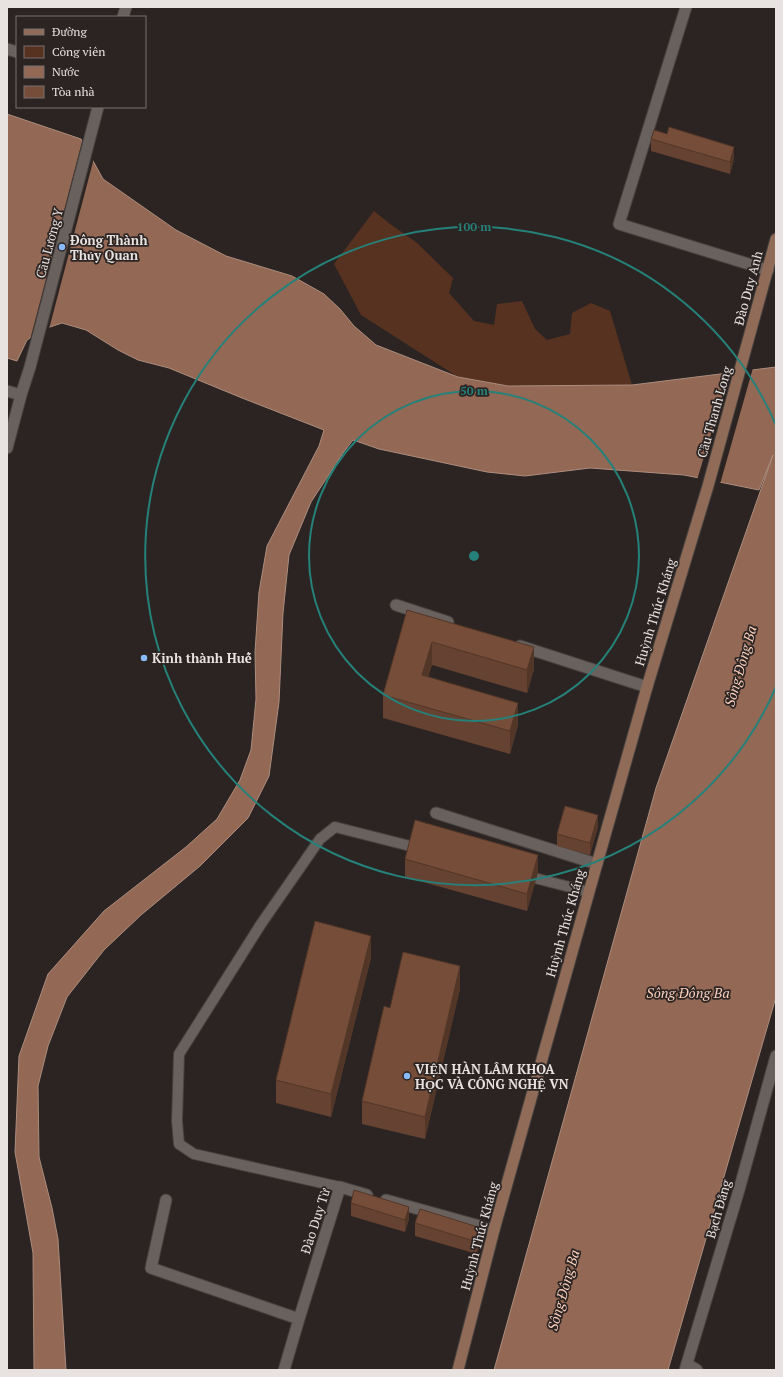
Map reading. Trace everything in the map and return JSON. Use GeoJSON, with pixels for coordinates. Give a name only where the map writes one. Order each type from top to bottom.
{"type":"FeatureCollection","features":[{"type":"Feature","properties":{"kind":"main road","name":"Đào Duy Anh"},"geometry":{"type":"LineString","coordinates":[[748,345],[776,239]]}},
{"type":"Feature","properties":{"kind":"main road","name":"Cầu Thanh Long"},"geometry":{"type":"LineString","coordinates":[[708,486],[748,345]]}},
{"type":"Feature","properties":{"kind":"main road","name":"Huỳnh Thúc Kháng"},"geometry":{"type":"LineString","coordinates":[[458,1370],[494,1230],[589,892],[647,687],[708,486]]}},
{"type":"Feature","properties":{"kind":"street"},"geometry":{"type":"LineString","coordinates":[[686,7],[618,224],[768,270]]}},
{"type":"Feature","properties":{"kind":"street","name":"Cầu Lương Y"},"geometry":{"type":"LineString","coordinates":[[7,448],[30,367],[98,108]]}},
{"type":"Feature","properties":{"kind":"street"},"geometry":{"type":"LineString","coordinates":[[7,391],[21,396]]}},
{"type":"Feature","properties":{"kind":"street"},"geometry":{"type":"LineString","coordinates":[[396,605],[455,624]]}},
{"type":"Feature","properties":{"kind":"street"},"geometry":{"type":"LineString","coordinates":[[506,641],[647,687]]}},
{"type":"Feature","properties":{"kind":"street"},"geometry":{"type":"LineString","coordinates":[[436,813],[597,864]]}},
{"type":"Feature","properties":{"kind":"street","name":"Bạch Đằng"},"geometry":{"type":"LineString","coordinates":[[686,1367],[739,1190],[776,1056]]}},
{"type":"Feature","properties":{"kind":"street","name":"Đào Duy Từ"},"geometry":{"type":"LineString","coordinates":[[284,1370],[340,1187],[494,1230]]}},
{"type":"Feature","properties":{"kind":"street"},"geometry":{"type":"LineString","coordinates":[[166,1200],[150,1268],[299,1319]]}},
{"type":"Feature","properties":{"kind":"street"},"geometry":{"type":"LineString","coordinates":[[686,1367],[697,1370]]}},
{"type":"Feature","properties":{"kind":"lane"},"geometry":{"type":"LineString","coordinates":[[340,1187],[194,1154],[179,1144],[179,1054],[270,911],[320,839],[335,827],[435,853]]}},
{"type":"Feature","properties":{"kind":"lane"},"geometry":{"type":"LineString","coordinates":[[512,872],[589,892]]}},
{"type":"Feature","properties":{"kind":"green space"},"geometry":{"type":"Polygon","coordinates":[[[374,211],[416,242],[453,278],[449,293],[474,321],[494,325],[497,304],[522,301],[535,329],[547,340],[570,334],[572,313],[591,303],[610,311],[632,385],[508,386],[458,377],[361,315],[334,264],[374,211]]]}},
{"type":"Feature","properties":{"kind":"water","name":"Sông Đông Ba"},"geometry":{"type":"Polygon","coordinates":[[[7,114],[81,139],[103,179],[176,230],[226,256],[292,276],[324,294],[340,309],[354,326],[376,345],[458,377],[508,386],[632,385],[776,367],[776,997],[668,1370],[494,1370],[656,788],[773,455],[759,490],[684,475],[590,468],[525,476],[487,472],[379,449],[353,440],[311,502],[289,555],[283,613],[279,702],[269,776],[248,818],[200,866],[141,915],[104,950],[67,997],[48,1046],[38,1086],[39,1157],[58,1239],[66,1370],[34,1370],[33,1253],[15,1152],[19,1056],[48,974],[104,911],[186,847],[217,819],[240,780],[251,750],[256,699],[255,652],[259,592],[267,546],[319,446],[324,430],[169,368],[138,360],[118,350],[86,330],[62,323],[44,329],[27,340],[17,361],[7,358],[7,114]]]}},
{"type":"Feature","properties":{"kind":"pier","name":"Đông Thành Thủy Quan"},"geometry":{"type":"Polygon","coordinates":[[[83,138],[94,158],[49,329],[30,340],[83,138]]]}},
{"type":"Feature","properties":{"kind":"pier"},"geometry":{"type":"Polygon","coordinates":[[[753,368],[720,484],[697,480],[730,371],[753,368]]]}},
{"type":"Feature","properties":{"kind":"building"},"geometry":{"type":"Polygon","coordinates":[[[669,127],[734,147],[730,162],[651,139],[654,130],[667,134],[669,127]]]}},
{"type":"Feature","properties":{"kind":"building"},"geometry":{"type":"Polygon","coordinates":[[[407,610],[534,647],[527,670],[432,642],[422,675],[518,703],[510,731],[383,695],[407,610]]]}},
{"type":"Feature","properties":{"kind":"building"},"geometry":{"type":"Polygon","coordinates":[[[565,806],[598,815],[590,843],[557,834],[565,806]]]}},
{"type":"Feature","properties":{"kind":"building"},"geometry":{"type":"Polygon","coordinates":[[[415,820],[538,855],[527,894],[405,859],[415,820]]]}},
{"type":"Feature","properties":{"kind":"building"},"geometry":{"type":"Polygon","coordinates":[[[315,921],[371,936],[331,1094],[276,1080],[315,921]]]}},
{"type":"Feature","properties":{"kind":"building"},"geometry":{"type":"Polygon","coordinates":[[[403,952],[460,966],[425,1117],[362,1101],[384,1006],[390,1008],[403,952]]]}},
{"type":"Feature","properties":{"kind":"building"},"geometry":{"type":"Polygon","coordinates":[[[354,1190],[409,1207],[405,1220],[351,1203],[354,1190]]]}},
{"type":"Feature","properties":{"kind":"building"},"geometry":{"type":"Polygon","coordinates":[[[420,1209],[481,1228],[477,1242],[415,1223],[420,1209]]]}},
{"type":"Feature","properties":{"kind":"place","name":"Đông Thành Thủy Quan"},"geometry":{"type":"Point","coordinates":[62,247]}},
{"type":"Feature","properties":{"kind":"place","name":"Kinh thành Huế"},"geometry":{"type":"Point","coordinates":[144,658]}},
{"type":"Feature","properties":{"kind":"place","name":"VIỆN HÀN LÂM KHOA HỌC VÀ CÔNG NGHỆ VN"},"geometry":{"type":"Point","coordinates":[407,1076]}}]}
